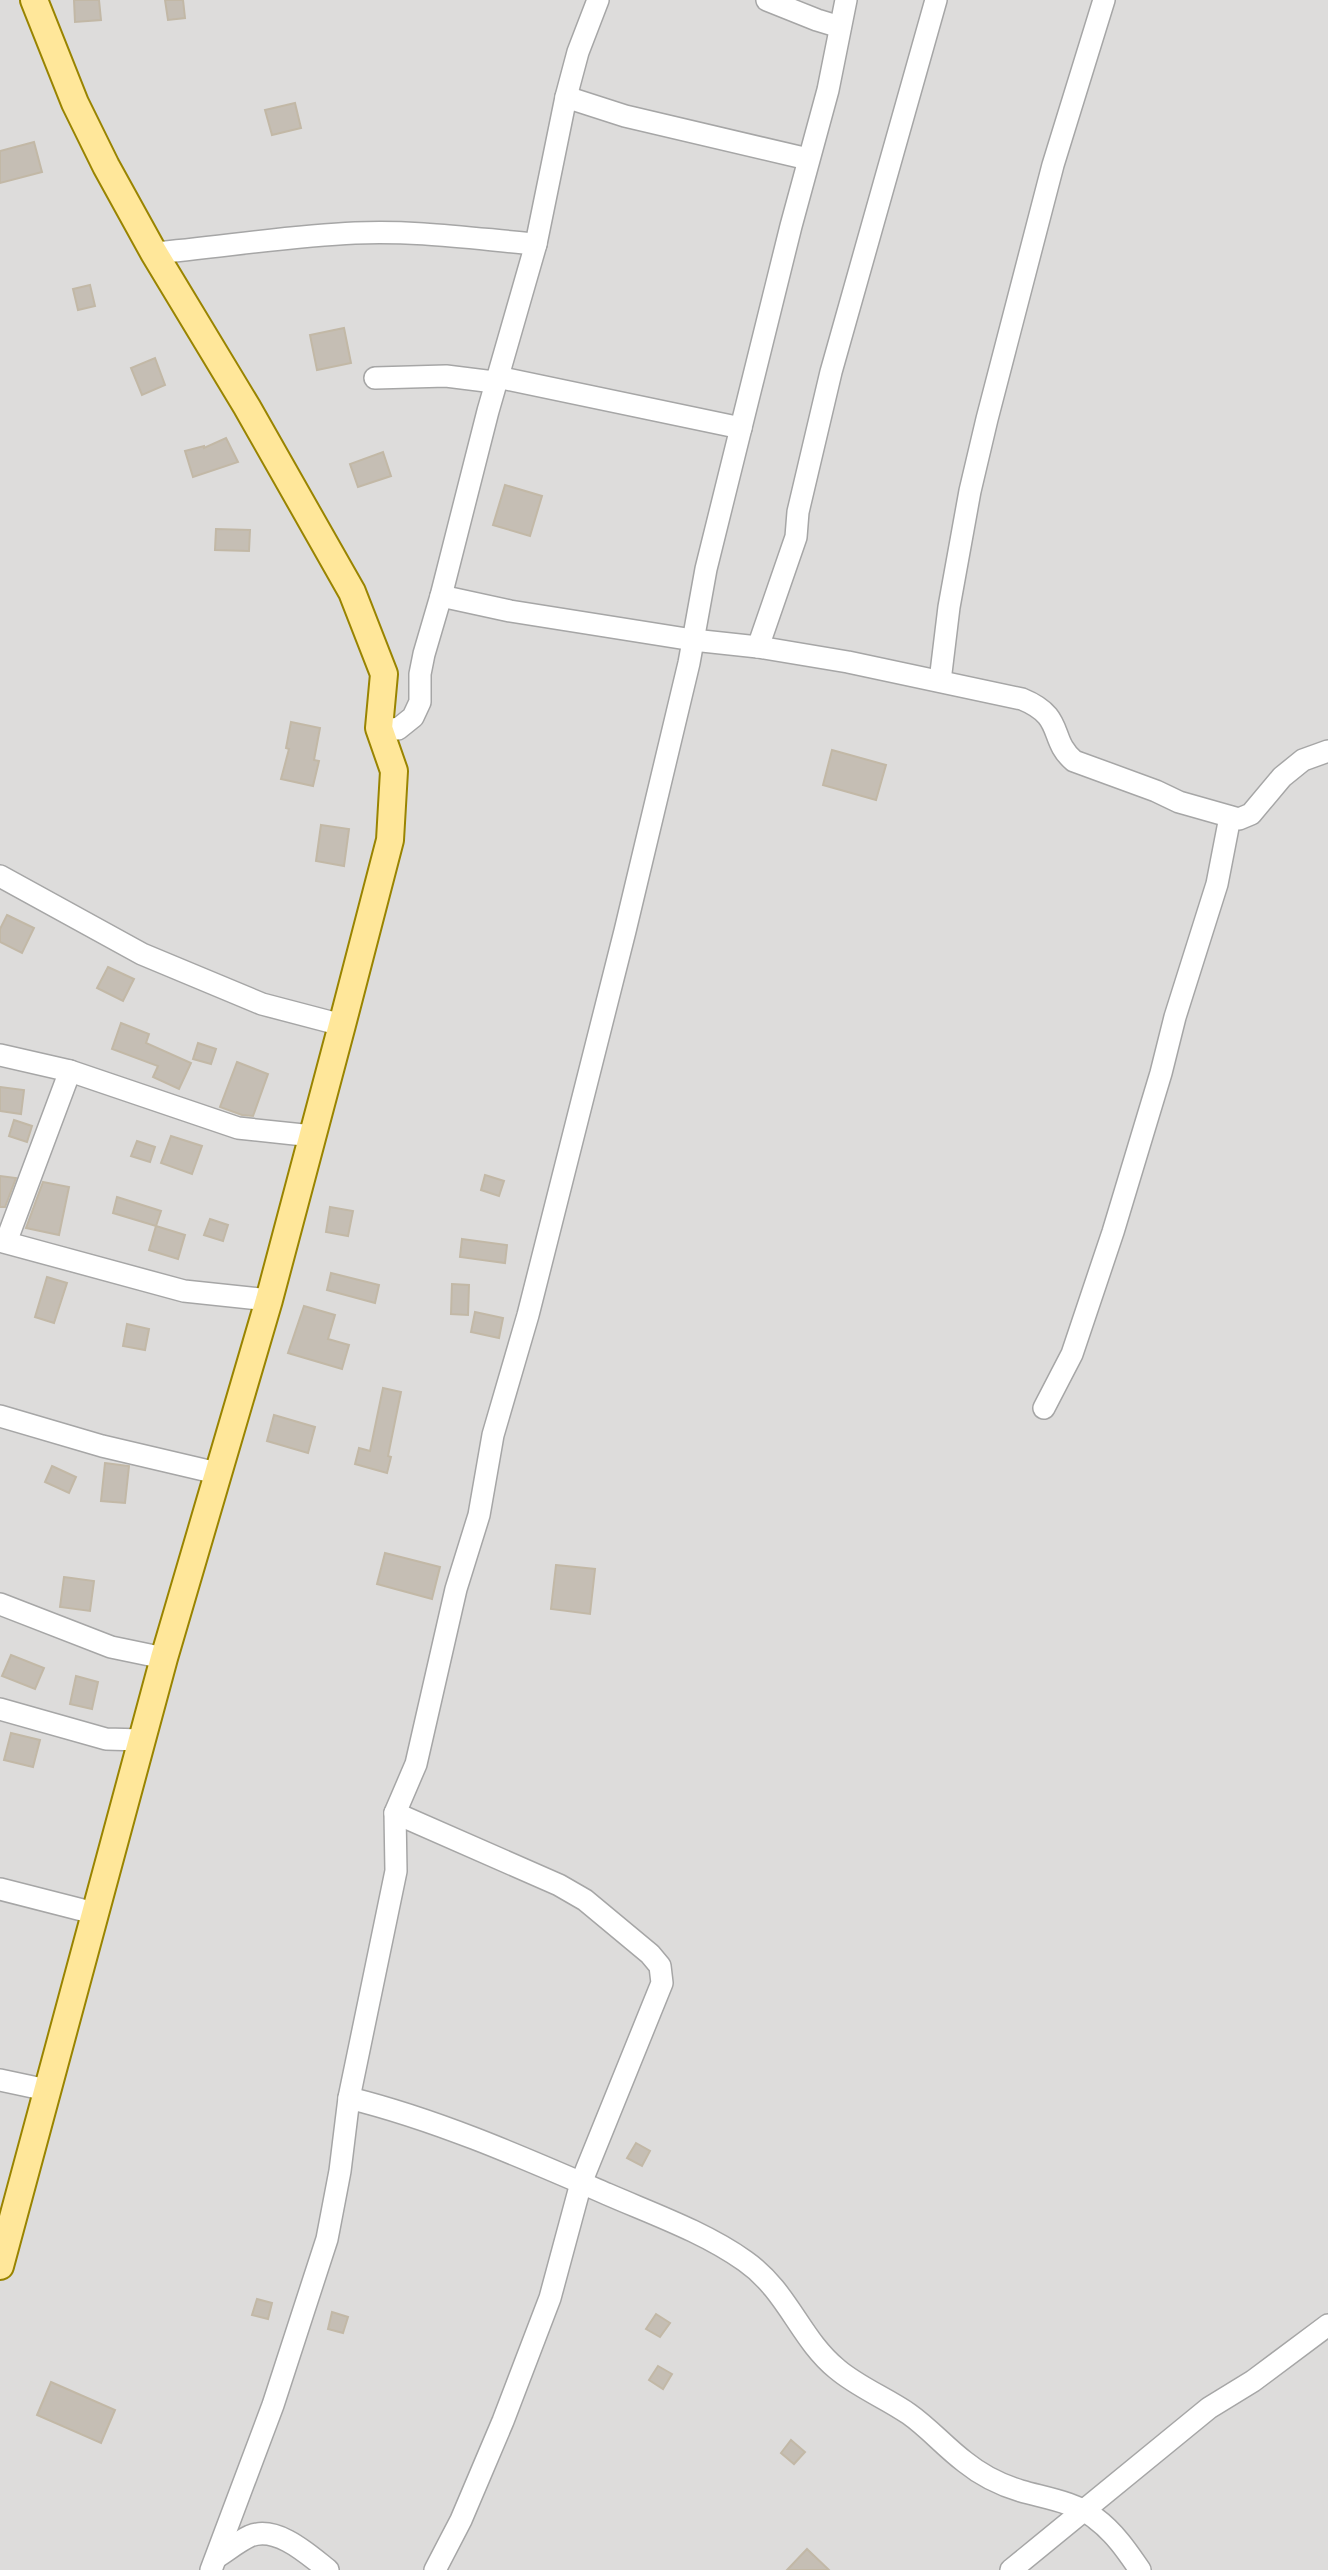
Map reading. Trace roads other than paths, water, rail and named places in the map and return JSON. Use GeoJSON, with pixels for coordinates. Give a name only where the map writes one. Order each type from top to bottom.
{"type":"FeatureCollection","features":[{"type":"Feature","properties":{"kind":"main road"},"geometry":{"type":"LineString","coordinates":[[0,2266],[4,2234],[47,2090],[164,1658],[269,1300],[313,1136],[390,840],[394,771],[379,728],[384,674],[352,592],[247,407],[154,253],[75,103],[34,0]]}},
{"type":"Feature","properties":{"kind":"street"},"geometry":{"type":"LineString","coordinates":[[379,728],[398,729],[413,717],[420,702],[424,654],[536,244],[566,97],[578,52],[598,0]]}},
{"type":"Feature","properties":{"kind":"street"},"geometry":{"type":"LineString","coordinates":[[767,0],[840,27]]}},
{"type":"Feature","properties":{"kind":"street"},"geometry":{"type":"LineString","coordinates":[[214,2563],[277,2392],[327,2239],[340,2171],[349,2098],[396,1871],[395,1813],[416,1764],[453,1601],[479,1515],[493,1436],[515,1365],[580,1110],[693,640],[706,569],[808,159],[828,90],[846,0]]}},
{"type":"Feature","properties":{"kind":"street"},"geometry":{"type":"LineString","coordinates":[[758,648],[796,537],[799,512],[831,372],[936,0]]}},
{"type":"Feature","properties":{"kind":"street"},"geometry":{"type":"LineString","coordinates":[[940,681],[952,594],[987,419],[1053,165],[1104,0]]}},
{"type":"Feature","properties":{"kind":"street"},"geometry":{"type":"LineString","coordinates":[[566,97],[625,116],[808,159]]}},
{"type":"Feature","properties":{"kind":"street"},"geometry":{"type":"LineString","coordinates":[[154,253],[358,233],[423,234],[536,244]]}},
{"type":"Feature","properties":{"kind":"street"},"geometry":{"type":"LineString","coordinates":[[375,378],[446,376],[494,382],[498,377]]}},
{"type":"Feature","properties":{"kind":"street"},"geometry":{"type":"LineString","coordinates":[[498,377],[741,428]]}},
{"type":"Feature","properties":{"kind":"street"},"geometry":{"type":"LineString","coordinates":[[442,596],[510,611],[848,662],[1003,694],[1044,710],[1052,720],[1066,755],[1074,761],[1179,802],[1239,819],[1251,814],[1282,778],[1303,760],[1328,751]]}},
{"type":"Feature","properties":{"kind":"street"},"geometry":{"type":"LineString","coordinates":[[1044,1408],[1072,1354],[1113,1232],[1175,1017],[1217,884],[1230,817]]}},
{"type":"Feature","properties":{"kind":"street"},"geometry":{"type":"LineString","coordinates":[[0,876],[142,954],[262,1004],[342,1025]]}},
{"type":"Feature","properties":{"kind":"street"},"geometry":{"type":"LineString","coordinates":[[0,1055],[70,1071],[238,1128],[313,1136]]}},
{"type":"Feature","properties":{"kind":"street"},"geometry":{"type":"LineString","coordinates":[[70,1071],[3,1241],[184,1291],[269,1300]]}},
{"type":"Feature","properties":{"kind":"street"},"geometry":{"type":"LineString","coordinates":[[0,1416],[102,1446],[217,1473]]}},
{"type":"Feature","properties":{"kind":"street"},"geometry":{"type":"LineString","coordinates":[[0,1604],[111,1647],[164,1658]]}},
{"type":"Feature","properties":{"kind":"street"},"geometry":{"type":"LineString","coordinates":[[0,1709],[107,1739],[142,1740]]}},
{"type":"Feature","properties":{"kind":"street"},"geometry":{"type":"LineString","coordinates":[[395,1813],[576,1895],[650,1954],[660,1966],[662,1983],[581,2183],[541,2323],[461,2519],[435,2570]]}},
{"type":"Feature","properties":{"kind":"street"},"geometry":{"type":"LineString","coordinates":[[0,1889],[94,1913]]}},
{"type":"Feature","properties":{"kind":"street"},"geometry":{"type":"LineString","coordinates":[[0,2080],[47,2090]]}},
{"type":"Feature","properties":{"kind":"street"},"geometry":{"type":"LineString","coordinates":[[349,2098],[412,2117],[523,2158],[691,2230],[744,2260],[765,2276],[784,2298],[803,2329],[836,2369],[910,2415],[966,2463],[992,2479],[1085,2511],[1096,2518],[1118,2539],[1140,2570]]}},
{"type":"Feature","properties":{"kind":"street"},"geometry":{"type":"LineString","coordinates":[[1011,2570],[1209,2408],[1253,2381],[1328,2325]]}},
{"type":"Feature","properties":{"kind":"street"},"geometry":{"type":"LineString","coordinates":[[214,2563],[250,2536],[268,2535],[300,2549],[328,2570]]}}]}
